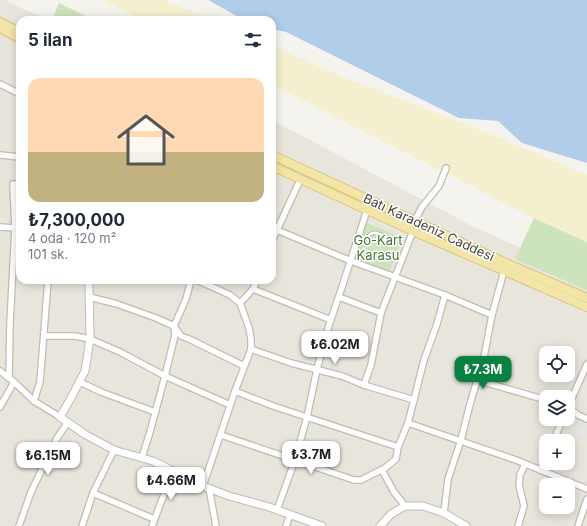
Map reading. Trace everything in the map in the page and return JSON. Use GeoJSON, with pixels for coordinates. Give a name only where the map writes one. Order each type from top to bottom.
{"type":"FeatureCollection","features":[{"type":"Feature","properties":{"kind":"main road"},"geometry":{"type":"LineString","coordinates":[[0,22],[16,30]]}},
{"type":"Feature","properties":{"kind":"main road"},"geometry":{"type":"LineString","coordinates":[[0,28],[16,37]]}},
{"type":"Feature","properties":{"kind":"main road","name":"Batı Karadeniz Caddesi"},"geometry":{"type":"LineString","coordinates":[[276,157],[506,263],[587,298]]}},
{"type":"Feature","properties":{"kind":"main road","name":"Batı Karadeniz Caddesi"},"geometry":{"type":"LineString","coordinates":[[276,168],[504,272],[587,307]]}},
{"type":"Feature","properties":{"kind":"street"},"geometry":{"type":"LineString","coordinates":[[0,84],[16,92]]}},
{"type":"Feature","properties":{"kind":"street"},"geometry":{"type":"LineString","coordinates":[[0,155],[16,157]]}},
{"type":"Feature","properties":{"kind":"street"},"geometry":{"type":"LineString","coordinates":[[415,220],[422,207],[439,186],[446,168]]}},
{"type":"Feature","properties":{"kind":"street"},"geometry":{"type":"LineString","coordinates":[[300,180],[276,230],[350,261],[445,295],[492,315]]}},
{"type":"Feature","properties":{"kind":"street"},"geometry":{"type":"LineString","coordinates":[[16,184],[13,184],[16,211]]}},
{"type":"Feature","properties":{"kind":"street"},"geometry":{"type":"LineString","coordinates":[[277,510],[295,460],[307,417],[317,369],[331,320],[367,210]]}},
{"type":"Feature","properties":{"kind":"street"},"geometry":{"type":"LineString","coordinates":[[0,227],[16,229]]}},
{"type":"Feature","properties":{"kind":"street"},"geometry":{"type":"LineString","coordinates":[[364,385],[371,365],[381,313],[413,231]]}},
{"type":"Feature","properties":{"kind":"street"},"geometry":{"type":"LineString","coordinates":[[0,407],[12,380],[10,323],[16,252]]}},
{"type":"Feature","properties":{"kind":"street"},"geometry":{"type":"LineString","coordinates":[[444,513],[448,479],[461,440],[484,358],[492,315],[506,263]]}},
{"type":"Feature","properties":{"kind":"street"},"geometry":{"type":"LineString","coordinates":[[34,401],[40,382],[48,284]]}},
{"type":"Feature","properties":{"kind":"street"},"geometry":{"type":"LineString","coordinates":[[60,417],[85,371],[90,339],[89,284]]}},
{"type":"Feature","properties":{"kind":"street"},"geometry":{"type":"LineString","coordinates":[[142,457],[175,336],[174,326],[186,299],[190,284]]}},
{"type":"Feature","properties":{"kind":"street"},"geometry":{"type":"LineString","coordinates":[[206,284],[230,295],[240,303],[249,328],[251,339],[251,349],[220,434],[206,487],[216,526]]}},
{"type":"Feature","properties":{"kind":"street"},"geometry":{"type":"LineString","coordinates":[[240,303],[253,289],[255,284]]}},
{"type":"Feature","properties":{"kind":"street"},"geometry":{"type":"LineString","coordinates":[[253,289],[331,320]]}},
{"type":"Feature","properties":{"kind":"street"},"geometry":{"type":"LineString","coordinates":[[220,434],[354,480],[361,480],[382,470],[396,459],[398,447],[408,423],[424,360],[437,324],[445,295]]}},
{"type":"Feature","properties":{"kind":"street"},"geometry":{"type":"LineString","coordinates":[[89,297],[118,304],[174,326],[181,336],[244,366]]}},
{"type":"Feature","properties":{"kind":"street"},"geometry":{"type":"LineString","coordinates":[[339,297],[381,313]]}},
{"type":"Feature","properties":{"kind":"street"},"geometry":{"type":"LineString","coordinates":[[44,336],[75,336],[90,339],[120,352],[165,376],[230,405]]}},
{"type":"Feature","properties":{"kind":"street"},"geometry":{"type":"LineString","coordinates":[[251,349],[291,363],[342,376],[364,385],[414,400]]}},
{"type":"Feature","properties":{"kind":"street"},"geometry":{"type":"LineString","coordinates":[[575,391],[587,364]]}},
{"type":"Feature","properties":{"kind":"street"},"geometry":{"type":"LineString","coordinates":[[0,371],[34,401],[86,435],[114,450],[142,457],[229,496],[277,510],[322,526]]}},
{"type":"Feature","properties":{"kind":"street"},"geometry":{"type":"LineString","coordinates":[[477,380],[539,398]]}},
{"type":"Feature","properties":{"kind":"street"},"geometry":{"type":"LineString","coordinates":[[80,382],[101,392],[155,412]]}},
{"type":"Feature","properties":{"kind":"street"},"geometry":{"type":"LineString","coordinates":[[235,391],[250,398],[398,447]]}},
{"type":"Feature","properties":{"kind":"street"},"geometry":{"type":"LineString","coordinates":[[575,413],[587,419]]}},
{"type":"Feature","properties":{"kind":"street"},"geometry":{"type":"LineString","coordinates":[[19,526],[31,492],[57,438],[68,422]]}},
{"type":"Feature","properties":{"kind":"street"},"geometry":{"type":"LineString","coordinates":[[408,423],[461,440],[539,470]]}},
{"type":"Feature","properties":{"kind":"street"},"geometry":{"type":"LineString","coordinates":[[82,526],[93,493],[114,450]]}},
{"type":"Feature","properties":{"kind":"street"},"geometry":{"type":"LineString","coordinates":[[518,526],[524,506],[519,485],[520,476],[525,464]]}},
{"type":"Feature","properties":{"kind":"street"},"geometry":{"type":"LineString","coordinates":[[382,470],[394,492],[404,506]]}},
{"type":"Feature","properties":{"kind":"street"},"geometry":{"type":"LineString","coordinates":[[540,470],[587,489]]}},
{"type":"Feature","properties":{"kind":"street"},"geometry":{"type":"LineString","coordinates":[[152,526],[173,471]]}},
{"type":"Feature","properties":{"kind":"street"},"geometry":{"type":"LineString","coordinates":[[93,493],[154,519]]}},
{"type":"Feature","properties":{"kind":"street"},"geometry":{"type":"LineString","coordinates":[[578,526],[587,499]]}},
{"type":"Feature","properties":{"kind":"street"},"geometry":{"type":"LineString","coordinates":[[380,526],[391,514],[404,506],[423,506],[444,513],[456,523],[466,526]]}},
{"type":"Feature","properties":{"kind":"street"},"geometry":{"type":"LineString","coordinates":[[286,526],[290,515]]}},
{"type":"Feature","properties":{"kind":"lane"},"geometry":{"type":"LineString","coordinates":[[367,238],[371,233],[375,232],[393,240]]}},
{"type":"Feature","properties":{"kind":"lane"},"geometry":{"type":"LineString","coordinates":[[384,236],[386,242]]}},
{"type":"Feature","properties":{"kind":"shaded area"},"geometry":{"type":"Polygon","coordinates":[[[0,0],[5,0],[40,16],[16,16],[16,284],[276,284],[276,122],[472,226],[587,278],[587,526],[0,526],[0,0]]]}},
{"type":"Feature","properties":{"kind":"shaded area"},"geometry":{"type":"Polygon","coordinates":[[[584,417],[587,419],[587,435],[585,441],[576,438],[584,417]]]}},
{"type":"Feature","properties":{"kind":"green space"},"geometry":{"type":"Polygon","coordinates":[[[59,3],[86,16],[54,16],[59,3]]]}},
{"type":"Feature","properties":{"kind":"green space"},"geometry":{"type":"Polygon","coordinates":[[[534,218],[587,242],[587,290],[515,259],[534,218]]]}},
{"type":"Feature","properties":{"kind":"green space","name":"Go-Kart Karasu"},"geometry":{"type":"Polygon","coordinates":[[[367,223],[403,238],[389,273],[353,259],[367,223]]]}},
{"type":"Feature","properties":{"kind":"sand"},"geometry":{"type":"Polygon","coordinates":[[[103,0],[164,0],[202,16],[135,16],[103,0]]]}},
{"type":"Feature","properties":{"kind":"sand"},"geometry":{"type":"Polygon","coordinates":[[[276,48],[343,77],[493,135],[587,175],[587,242],[534,218],[276,87],[276,48]]]}},
{"type":"Feature","properties":{"kind":"water"},"geometry":{"type":"Polygon","coordinates":[[[208,0],[587,0],[587,163],[522,143],[498,121],[459,118],[286,32],[276,30],[276,16],[237,16],[208,0]]]}}]}
